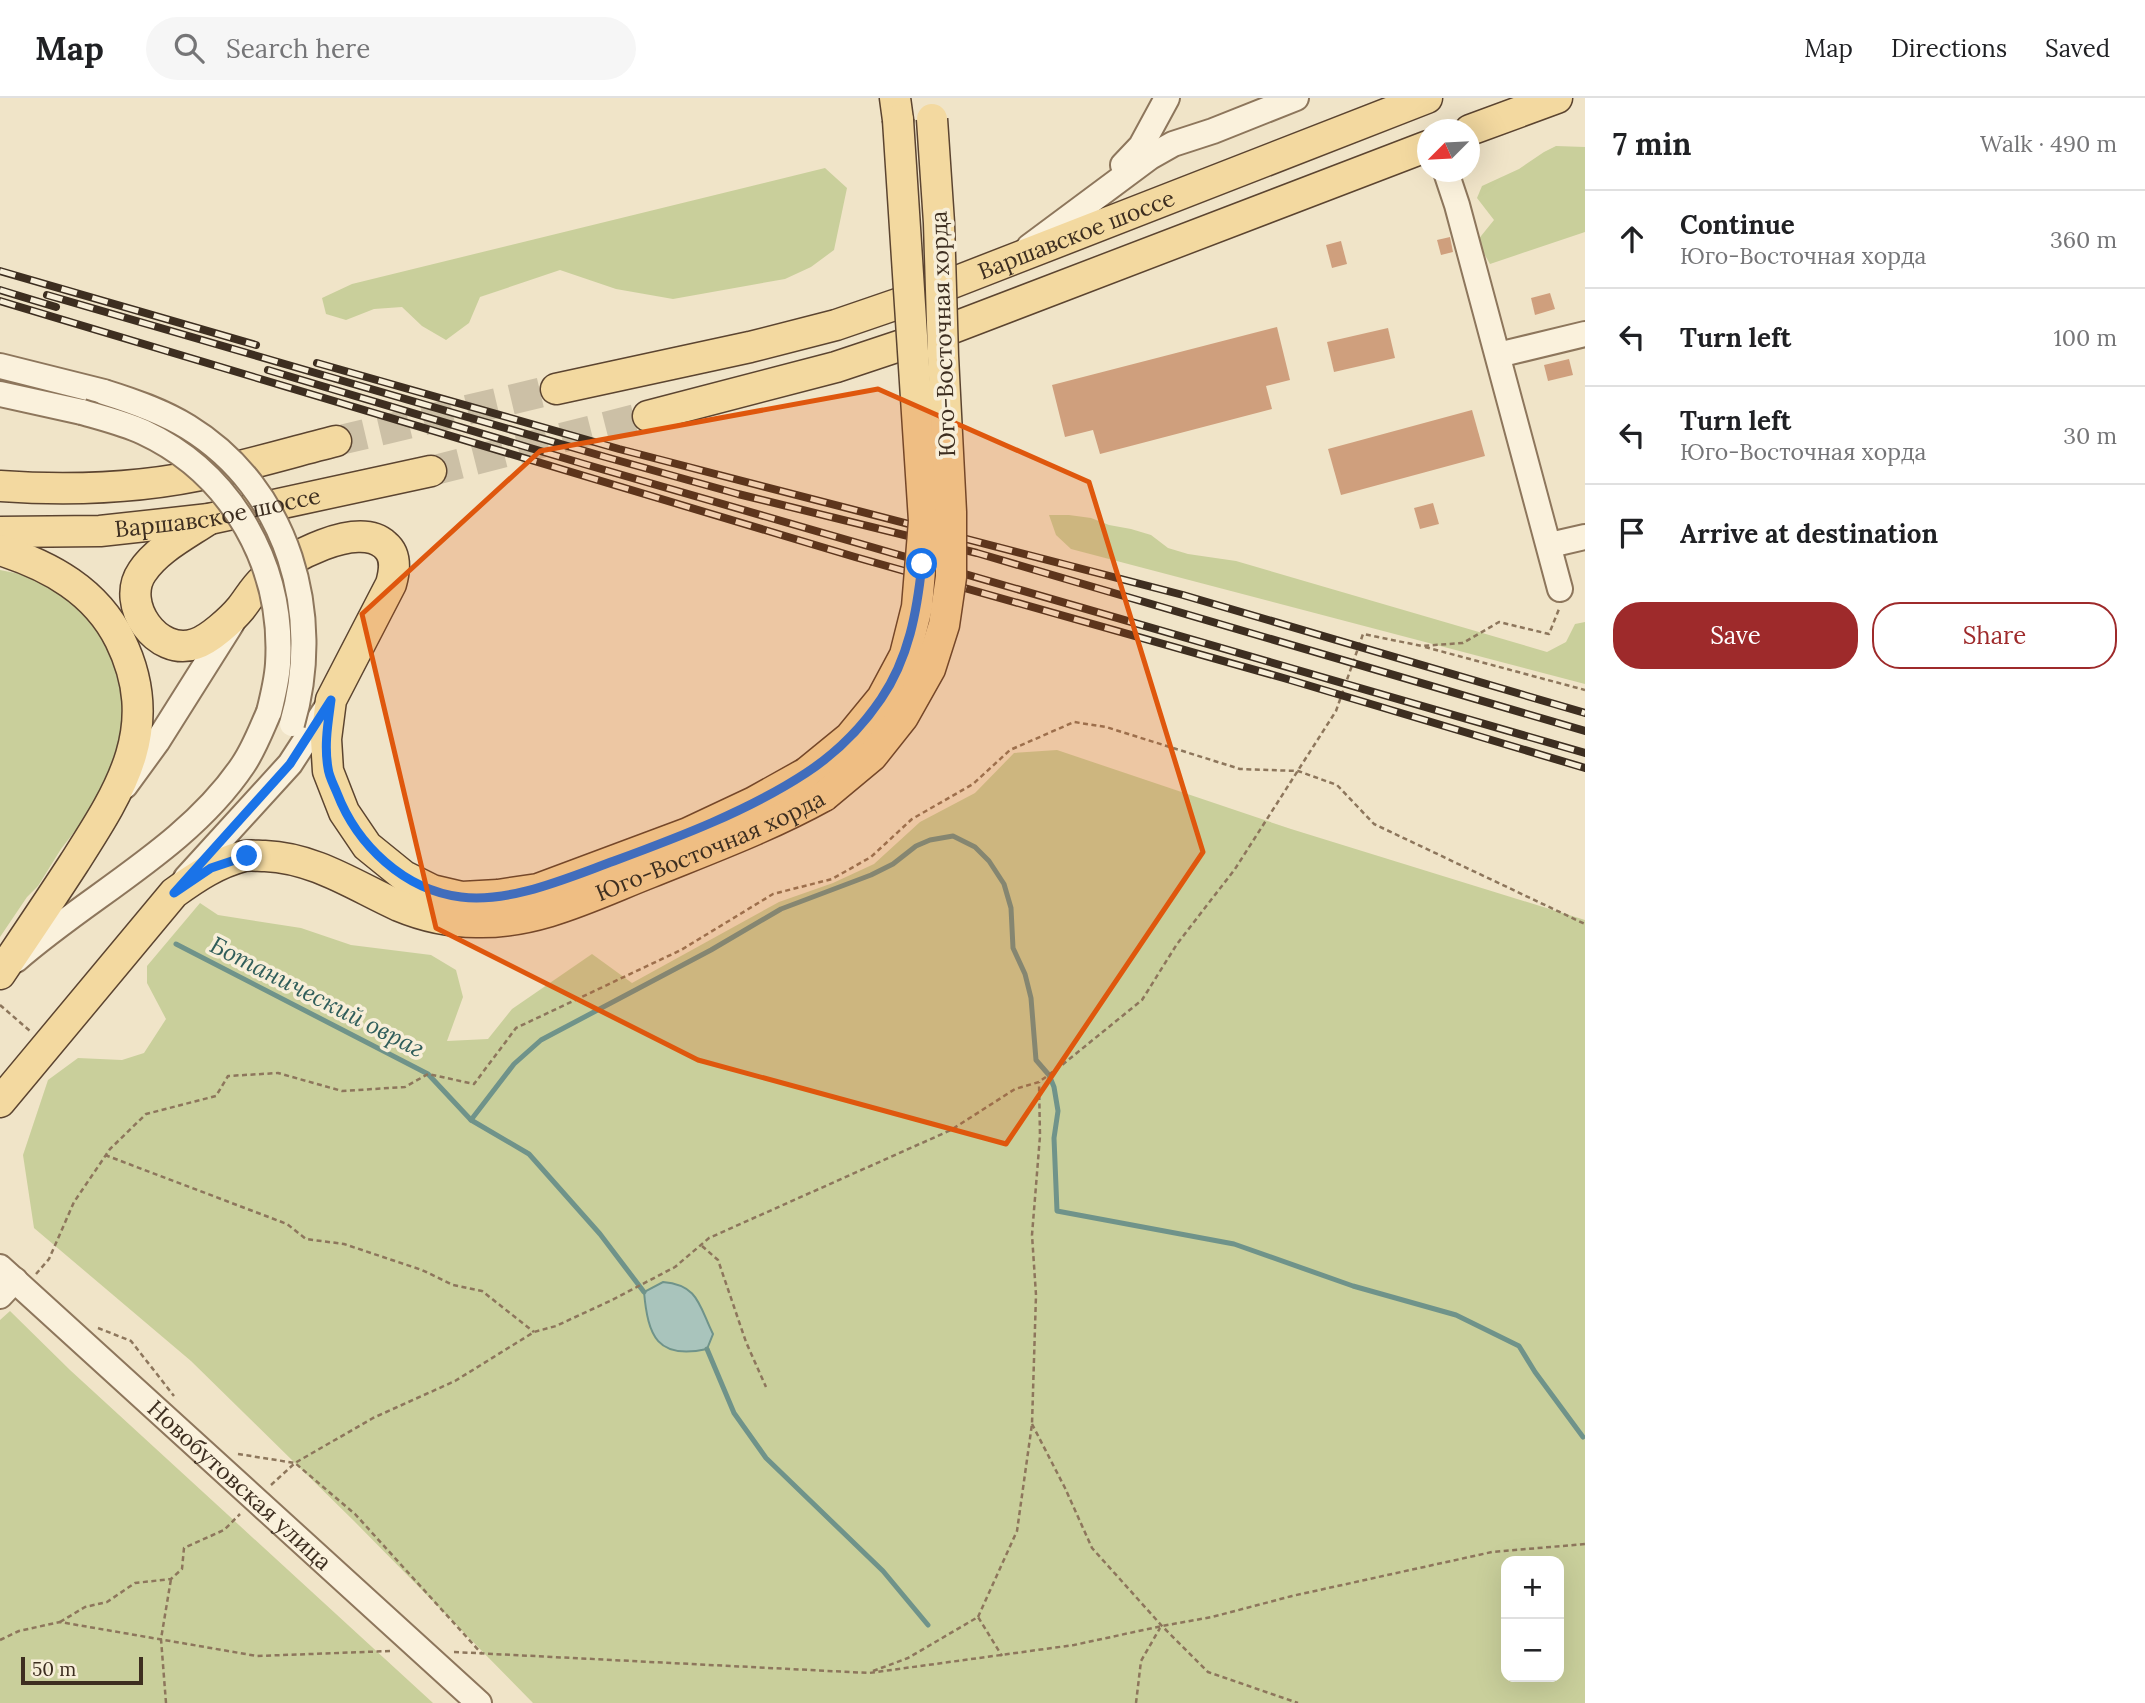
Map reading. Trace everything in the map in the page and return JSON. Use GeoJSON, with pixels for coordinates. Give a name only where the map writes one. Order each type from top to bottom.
{"type":"FeatureCollection","features":[{"type":"Feature","properties":{"kind":"main road","name":"Варшавское шоссе"},"geometry":{"type":"LineString","coordinates":[[556,390],[836,325],[1012,260],[1427,98]]}},
{"type":"Feature","properties":{"kind":"main road"},"geometry":{"type":"LineString","coordinates":[[1480,126],[1556,98]]}},
{"type":"Feature","properties":{"kind":"main road","name":"Юго-Восточная хорда"},"geometry":{"type":"LineString","coordinates":[[1,1101],[174,893],[211,868],[247,856],[285,857],[319,867],[399,906],[433,918],[475,922],[517,921],[561,908],[786,817],[824,796],[872,756],[903,717],[930,669],[944,625],[951,577],[951,512],[939,223],[931,108]]}},
{"type":"Feature","properties":{"kind":"main road","name":"Юго-Восточная хорда"},"geometry":{"type":"LineString","coordinates":[[331,700],[326,739],[328,771],[344,812],[367,846],[404,876],[432,890],[462,897],[498,895],[538,888],[688,834],[754,802],[806,772],[850,737],[882,698],[905,655],[917,607],[924,521],[896,109]]}},
{"type":"Feature","properties":{"kind":"main road","name":"Варшавское шоссе"},"geometry":{"type":"LineString","coordinates":[[648,416],[836,367],[950,329],[1417,150]]}},
{"type":"Feature","properties":{"kind":"main road","name":"Варшавское шоссе"},"geometry":{"type":"LineString","coordinates":[[0,486],[97,487],[171,480],[214,472],[336,441]]}},
{"type":"Feature","properties":{"kind":"main road","name":"Варшавское шоссе"},"geometry":{"type":"LineString","coordinates":[[0,532],[100,531],[209,519],[431,471]]}},
{"type":"Feature","properties":{"kind":"main road"},"geometry":{"type":"LineString","coordinates":[[209,519],[155,558],[137,582],[136,595],[144,622],[161,639],[183,646],[205,640],[242,608],[251,592],[264,578],[298,556],[322,546],[361,536],[372,537],[384,543],[390,550],[395,572],[391,584],[331,700]]}},
{"type":"Feature","properties":{"kind":"main road"},"geometry":{"type":"LineString","coordinates":[[0,550],[44,567],[68,580],[102,610],[125,650],[137,694],[138,715],[129,764],[109,808],[0,975]]}},
{"type":"Feature","properties":{"kind":"street"},"geometry":{"type":"LineString","coordinates":[[1090,201],[1141,146],[1167,98]]}},
{"type":"Feature","properties":{"kind":"street"},"geometry":{"type":"LineString","coordinates":[[1012,260],[1150,157],[1172,144],[1297,98]]}},
{"type":"Feature","properties":{"kind":"street"},"geometry":{"type":"LineString","coordinates":[[1449,182],[1560,589]]}},
{"type":"Feature","properties":{"kind":"street"},"geometry":{"type":"LineString","coordinates":[[1498,355],[1585,334]]}},
{"type":"Feature","properties":{"kind":"street"},"geometry":{"type":"LineString","coordinates":[[0,366],[104,392],[159,411],[208,441],[247,479],[274,520],[292,561],[304,613],[303,670],[292,723],[266,778],[236,824]]}},
{"type":"Feature","properties":{"kind":"street"},"geometry":{"type":"LineString","coordinates":[[0,394],[82,412],[144,433],[174,451],[209,478],[245,524],[267,569],[277,616],[278,666],[269,712],[252,751],[206,812],[42,938],[0,975]]}},
{"type":"Feature","properties":{"kind":"street"},"geometry":{"type":"LineString","coordinates":[[1549,545],[1585,537]]}},
{"type":"Feature","properties":{"kind":"street"},"geometry":{"type":"LineString","coordinates":[[109,808],[157,742],[242,608]]}},
{"type":"Feature","properties":{"kind":"street"},"geometry":{"type":"LineString","coordinates":[[174,893],[290,764],[331,700]]}},
{"type":"Feature","properties":{"kind":"street","name":"Новобутовская улица"},"geometry":{"type":"LineString","coordinates":[[10,1276],[479,1703]]}},
{"type":"Feature","properties":{"kind":"path"},"geometry":{"type":"LineString","coordinates":[[1422,646],[1463,643],[1499,622],[1549,634],[1559,608],[1560,589]]}},
{"type":"Feature","properties":{"kind":"path"},"geometry":{"type":"LineString","coordinates":[[0,1640],[19,1631],[60,1622],[85,1607],[107,1602],[135,1583],[171,1579],[182,1569],[184,1548],[224,1530],[295,1462],[373,1418],[455,1381],[534,1332],[556,1326],[675,1267],[709,1238],[951,1130],[1015,1089],[1040,1082],[1142,1000],[1177,944],[1235,869],[1336,711],[1363,634],[1422,646],[1585,690]]}},
{"type":"Feature","properties":{"kind":"path"},"geometry":{"type":"LineString","coordinates":[[10,1276],[49,1259],[74,1202],[105,1155],[146,1114],[216,1096],[228,1076],[278,1073],[342,1091],[405,1087],[428,1074],[474,1084],[516,1028],[681,950],[773,894],[832,879],[871,857],[912,819],[973,784],[1010,750],[1074,722],[1106,727],[1240,769],[1298,771],[1337,785],[1374,824],[1585,924]]}},
{"type":"Feature","properties":{"kind":"path"},"geometry":{"type":"LineString","coordinates":[[869,1673],[908,1658],[978,1617],[1017,1531],[1032,1424],[1036,1295],[1032,1235],[1041,1136],[1040,1082]]}},
{"type":"Feature","properties":{"kind":"path"},"geometry":{"type":"LineString","coordinates":[[105,1155],[287,1224],[306,1239],[344,1244],[422,1270],[453,1285],[482,1291],[534,1332]]}},
{"type":"Feature","properties":{"kind":"path"},"geometry":{"type":"LineString","coordinates":[[701,1245],[718,1260],[746,1342],[766,1387]]}},
{"type":"Feature","properties":{"kind":"path"},"geometry":{"type":"LineString","coordinates":[[93,1326],[131,1341],[178,1401]]}},
{"type":"Feature","properties":{"kind":"path"},"geometry":{"type":"LineString","coordinates":[[1032,1424],[1092,1548],[1161,1626],[1208,1672],[1298,1703]]}},
{"type":"Feature","properties":{"kind":"path"},"geometry":{"type":"LineString","coordinates":[[236,1454],[295,1462],[355,1514],[482,1654],[869,1673],[1074,1646],[1212,1617],[1402,1570],[1492,1552],[1585,1544]]}},
{"type":"Feature","properties":{"kind":"path"},"geometry":{"type":"LineString","coordinates":[[166,1703],[161,1639],[171,1579]]}},
{"type":"Feature","properties":{"kind":"path"},"geometry":{"type":"LineString","coordinates":[[978,1617],[1002,1656]]}},
{"type":"Feature","properties":{"kind":"path"},"geometry":{"type":"LineString","coordinates":[[60,1622],[257,1656],[422,1650]]}},
{"type":"Feature","properties":{"kind":"path"},"geometry":{"type":"LineString","coordinates":[[1136,1703],[1141,1661],[1161,1626]]}},
{"type":"Feature","properties":{"kind":"highlighted area"},"geometry":{"type":"Polygon","coordinates":[[[878,389],[1089,482],[1203,852],[1006,1144],[698,1060],[436,928],[362,614],[540,451],[878,389]]]}},
{"type":"Feature","properties":{"kind":"green space"},"geometry":{"type":"Polygon","coordinates":[[[1556,146],[1585,147],[1585,232],[1490,264],[1477,241],[1494,220],[1477,198],[1482,186],[1519,169],[1556,146]]]}},
{"type":"Feature","properties":{"kind":"green space"},"geometry":{"type":"Polygon","coordinates":[[[825,168],[847,188],[834,250],[811,267],[785,279],[673,299],[616,289],[560,270],[480,297],[469,323],[446,340],[422,326],[402,307],[374,309],[346,320],[326,314],[322,298],[352,284],[825,168]]]}},
{"type":"Feature","properties":{"kind":"green space"},"geometry":{"type":"Polygon","coordinates":[[[1049,515],[1091,518],[1131,529],[1151,535],[1168,548],[1188,554],[1236,561],[1547,652],[1566,642],[1575,624],[1585,622],[1585,684],[1071,549],[1056,535],[1049,515]]]}},
{"type":"Feature","properties":{"kind":"green space"},"geometry":{"type":"Polygon","coordinates":[[[0,570],[42,583],[64,594],[82,608],[118,660],[127,733],[104,789],[0,937],[0,570]]]}},
{"type":"Feature","properties":{"kind":"green space"},"geometry":{"type":"Polygon","coordinates":[[[1057,750],[1291,829],[1585,920],[1585,1703],[533,1703],[354,1521],[191,1361],[34,1228],[23,1155],[48,1080],[78,1058],[122,1060],[144,1053],[166,1019],[147,983],[147,966],[200,903],[218,915],[301,928],[351,945],[431,955],[456,970],[463,997],[447,1041],[488,1039],[512,1009],[592,954],[632,983],[779,902],[833,883],[874,864],[920,822],[975,793],[1014,753],[1057,750]]]}},
{"type":"Feature","properties":{"kind":"green space"},"geometry":{"type":"Polygon","coordinates":[[[10,1311],[70,1370],[433,1703],[0,1703],[0,1320],[10,1311]]]}},
{"type":"Feature","properties":{"kind":"water"},"geometry":{"type":"Polygon","coordinates":[[[663,1282],[684,1287],[701,1306],[713,1334],[707,1349],[677,1351],[658,1341],[648,1321],[644,1292],[663,1282]]]}},
{"type":"Feature","properties":{"kind":"building"},"geometry":{"type":"Polygon","coordinates":[[[1450,237],[1453,252],[1441,255],[1437,240],[1450,237]]]}},
{"type":"Feature","properties":{"kind":"building"},"geometry":{"type":"Polygon","coordinates":[[[1341,241],[1347,264],[1332,268],[1326,245],[1341,241]]]}},
{"type":"Feature","properties":{"kind":"building"},"geometry":{"type":"Polygon","coordinates":[[[1550,293],[1555,309],[1535,315],[1531,298],[1550,293]]]}},
{"type":"Feature","properties":{"kind":"building"},"geometry":{"type":"Polygon","coordinates":[[[1277,327],[1290,380],[1266,386],[1272,409],[1100,454],[1093,430],[1065,437],[1052,385],[1277,327]]]}},
{"type":"Feature","properties":{"kind":"building"},"geometry":{"type":"Polygon","coordinates":[[[1388,328],[1395,358],[1334,372],[1327,342],[1388,328]]]}},
{"type":"Feature","properties":{"kind":"building"},"geometry":{"type":"Polygon","coordinates":[[[1569,359],[1573,375],[1548,381],[1544,365],[1569,359]]]}},
{"type":"Feature","properties":{"kind":"building"},"geometry":{"type":"Polygon","coordinates":[[[1472,410],[1485,456],[1341,495],[1328,449],[1472,410]]]}},
{"type":"Feature","properties":{"kind":"building"},"geometry":{"type":"Polygon","coordinates":[[[1433,503],[1439,524],[1420,529],[1414,508],[1433,503]]]}},
{"type":"Feature","properties":{"kind":"waterway"},"geometry":{"type":"LineString","coordinates":[[471,1120],[514,1064],[541,1040],[711,950],[781,909],[871,875],[930,840],[953,836],[975,847],[989,861],[1004,884],[1011,908],[1013,948],[1025,974],[1031,998],[1036,1060],[1049,1075],[1058,1111],[1054,1138],[1057,1211],[1234,1244],[1353,1286],[1456,1315],[1519,1346],[1583,1437]]}},
{"type":"Feature","properties":{"kind":"waterway","name":"Ботанический овраг"},"geometry":{"type":"LineString","coordinates":[[176,944],[428,1074],[471,1120],[529,1154],[600,1234],[644,1292]]}},
{"type":"Feature","properties":{"kind":"waterway"},"geometry":{"type":"LineString","coordinates":[[707,1349],[734,1413],[766,1458],[883,1571],[928,1625]]}},
{"type":"Feature","properties":{"kind":"tunnel"},"geometry":{"type":"LineString","coordinates":[[336,441],[556,389]]}},
{"type":"Feature","properties":{"kind":"tunnel"},"geometry":{"type":"LineString","coordinates":[[431,471],[648,416]]}},
{"type":"Feature","properties":{"kind":"railway"},"geometry":{"type":"LineString","coordinates":[[0,271],[256,345]]}},
{"type":"Feature","properties":{"kind":"railway"},"geometry":{"type":"LineString","coordinates":[[0,290],[56,307]]}},
{"type":"Feature","properties":{"kind":"railway"},"geometry":{"type":"LineString","coordinates":[[47,295],[738,494],[977,553],[1585,731]]}},
{"type":"Feature","properties":{"kind":"railway"},"geometry":{"type":"LineString","coordinates":[[0,301],[855,557],[1287,679],[1585,768]]}},
{"type":"Feature","properties":{"kind":"railway"},"geometry":{"type":"LineString","coordinates":[[317,363],[619,449],[1183,595],[1585,713]]}},
{"type":"Feature","properties":{"kind":"railway"},"geometry":{"type":"LineString","coordinates":[[268,370],[1585,753]]}},
{"type":"Feature","properties":{"kind":"route"},"geometry":{"type":"LineString","coordinates":[[247,856],[211,868],[174,893],[290,764],[331,700],[326,739],[328,771],[344,812],[367,846],[404,876],[432,890],[462,897],[498,895],[538,888],[688,834],[754,802],[806,772],[850,737],[882,698],[905,655],[917,607],[922,564]]}}]}
